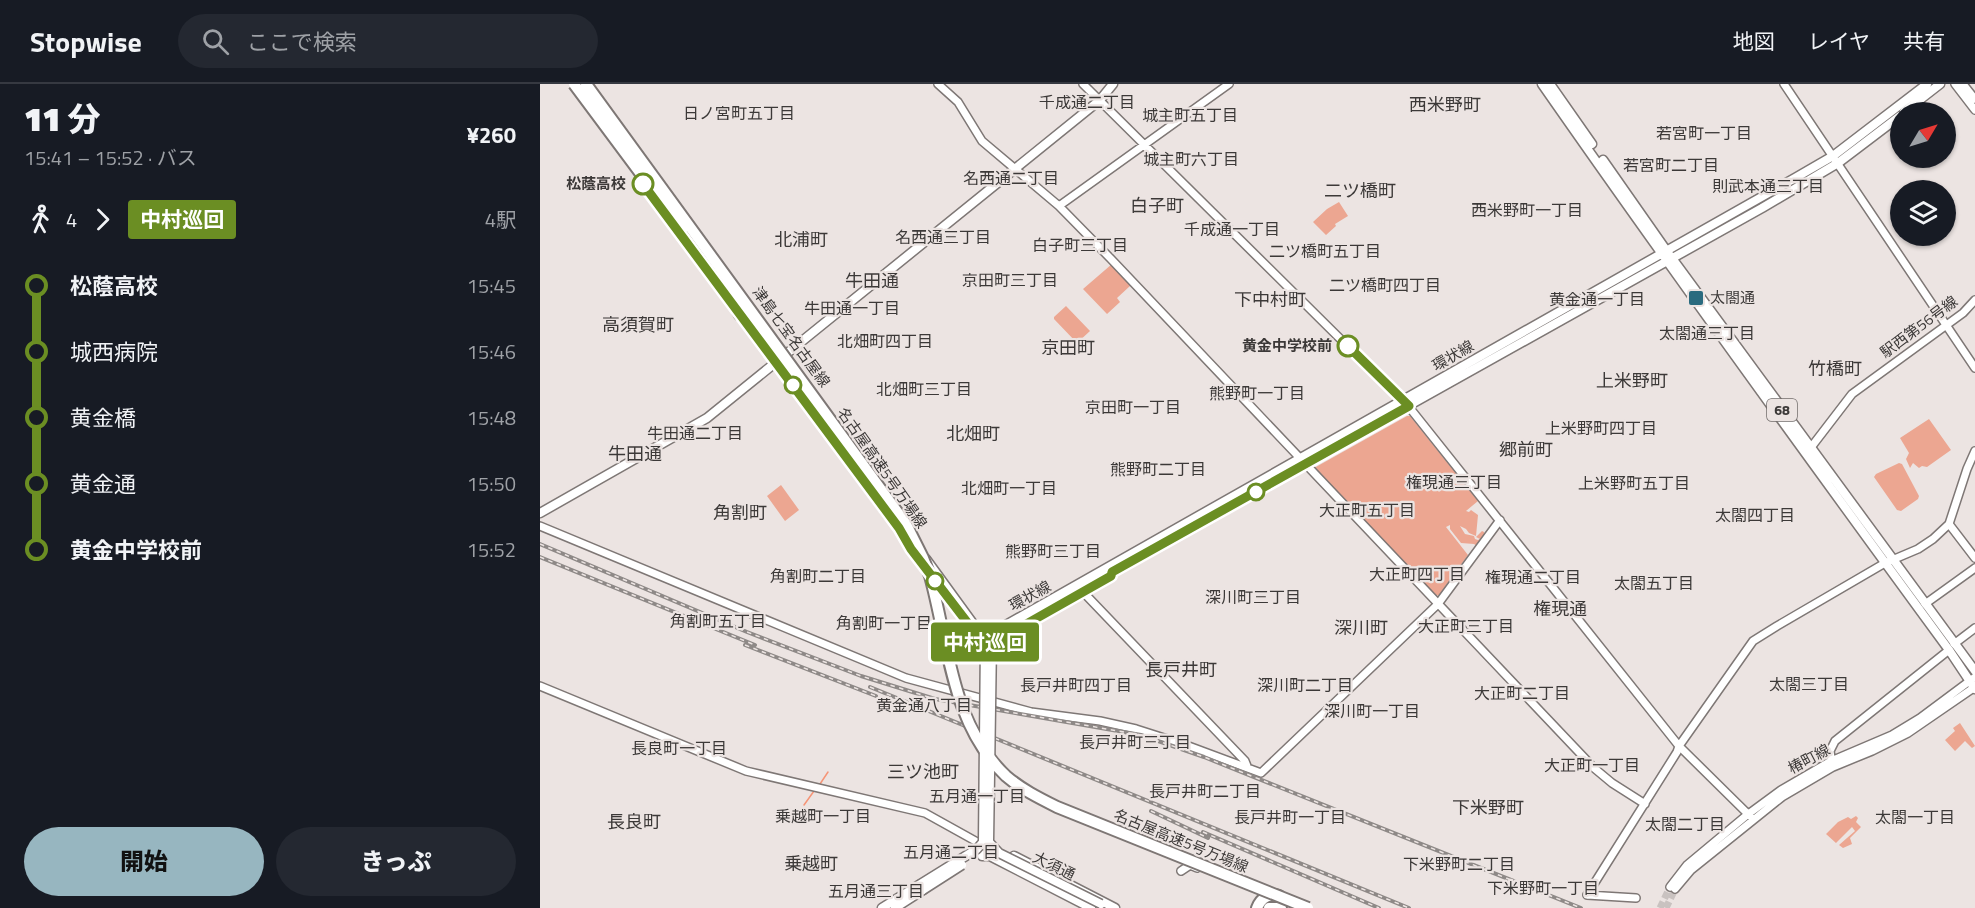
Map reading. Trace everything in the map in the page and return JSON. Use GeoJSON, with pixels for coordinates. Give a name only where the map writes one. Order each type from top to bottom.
{"type":"FeatureCollection","features":[{"type":"Feature","properties":{"kind":"highway","name":"名古屋高速5号万場線"},"geometry":{"type":"LineString","coordinates":[[572,84],[732,296],[901,529],[923,577],[956,708],[969,736],[986,763],[1018,792],[1056,814],[1292,908]]}},
{"type":"Feature","properties":{"kind":"highway"},"geometry":{"type":"LineString","coordinates":[[580,84],[716,270],[740,315]]}},
{"type":"Feature","properties":{"kind":"highway","name":"名古屋高速5号万場線"},"geometry":{"type":"LineString","coordinates":[[588,84],[906,524],[930,576],[962,707],[981,745],[997,766],[1020,787],[1057,807],[1309,907]]}},
{"type":"Feature","properties":{"kind":"highway"},"geometry":{"type":"LineString","coordinates":[[1257,908],[1267,896],[1275,894],[1309,907]]}},
{"type":"Feature","properties":{"kind":"highway"},"geometry":{"type":"LineString","coordinates":[[1269,908],[1281,908]]}},
{"type":"Feature","properties":{"kind":"main road","name":"津島七宝名古屋線"},"geometry":{"type":"LineString","coordinates":[[572,84],[888,515],[899,528],[905,531],[989,638]]}},
{"type":"Feature","properties":{"kind":"main road","name":"津島七宝名古屋線"},"geometry":{"type":"LineString","coordinates":[[588,84],[898,506],[909,528],[941,576]]}},
{"type":"Feature","properties":{"kind":"main road"},"geometry":{"type":"LineString","coordinates":[[540,513],[707,418],[1016,170],[1100,100],[1113,84]]}},
{"type":"Feature","properties":{"kind":"main road","name":"68"},"geometry":{"type":"LineString","coordinates":[[1542,84],[1889,562],[1952,647],[1975,671]]}},
{"type":"Feature","properties":{"kind":"main road","name":"68"},"geometry":{"type":"LineString","coordinates":[[1550,84],[1666,256]]}},
{"type":"Feature","properties":{"kind":"main road","name":"環状線"},"geometry":{"type":"LineString","coordinates":[[1835,159],[1927,84]]}},
{"type":"Feature","properties":{"kind":"main road"},"geometry":{"type":"LineString","coordinates":[[1917,102],[1940,84]]}},
{"type":"Feature","properties":{"kind":"main road","name":"環状線"},"geometry":{"type":"LineString","coordinates":[[989,638],[1666,256],[1835,159],[1890,123]]}},
{"type":"Feature","properties":{"kind":"main road","name":"68"},"geometry":{"type":"LineString","coordinates":[[1889,562],[1925,604],[1974,684]]}},
{"type":"Feature","properties":{"kind":"main road"},"geometry":{"type":"LineString","coordinates":[[987,847],[989,638]]}},
{"type":"Feature","properties":{"kind":"main road"},"geometry":{"type":"LineString","coordinates":[[987,847],[1098,907]]}},
{"type":"Feature","properties":{"kind":"main road"},"geometry":{"type":"LineString","coordinates":[[895,908],[977,849],[987,847],[1053,875],[1114,908]]}},
{"type":"Feature","properties":{"kind":"main road","name":"大須通"},"geometry":{"type":"LineString","coordinates":[[987,847],[1098,907],[1114,908]]}},
{"type":"Feature","properties":{"kind":"main road"},"geometry":{"type":"LineString","coordinates":[[882,908],[921,888]]}},
{"type":"Feature","properties":{"kind":"street"},"geometry":{"type":"LineString","coordinates":[[938,84],[958,102],[982,141],[1059,206],[1594,768],[1612,783],[1645,804]]}},
{"type":"Feature","properties":{"kind":"street"},"geometry":{"type":"LineString","coordinates":[[1083,84],[1406,403],[1679,746],[1750,817]]}},
{"type":"Feature","properties":{"kind":"street"},"geometry":{"type":"LineString","coordinates":[[1059,206],[1229,84]]}},
{"type":"Feature","properties":{"kind":"street"},"geometry":{"type":"LineString","coordinates":[[1784,84],[1975,368]]}},
{"type":"Feature","properties":{"kind":"street"},"geometry":{"type":"LineString","coordinates":[[1955,84],[1975,110]]}},
{"type":"Feature","properties":{"kind":"street"},"geometry":{"type":"LineString","coordinates":[[1963,84],[1975,99]]}},
{"type":"Feature","properties":{"kind":"street","name":"駅西第56号線"},"geometry":{"type":"LineString","coordinates":[[1808,451],[1851,394],[1963,313],[1975,300]]}},
{"type":"Feature","properties":{"kind":"street"},"geometry":{"type":"LineString","coordinates":[[1636,898],[1587,895],[1679,746],[1754,641],[1889,562],[1933,539],[1949,524],[1975,451]]}},
{"type":"Feature","properties":{"kind":"street"},"geometry":{"type":"LineString","coordinates":[[540,526],[906,678],[1019,709],[1136,729],[1247,766],[1261,773],[1438,604],[1500,520]]}},
{"type":"Feature","properties":{"kind":"street"},"geometry":{"type":"LineString","coordinates":[[1949,524],[1975,558]]}},
{"type":"Feature","properties":{"kind":"street"},"geometry":{"type":"LineString","coordinates":[[1925,604],[1975,568]]}},
{"type":"Feature","properties":{"kind":"street"},"geometry":{"type":"LineString","coordinates":[[1084,593],[1245,761],[1247,766]]}},
{"type":"Feature","properties":{"kind":"street"},"geometry":{"type":"LineString","coordinates":[[1832,764],[1830,751],[1834,741],[1975,628]]}},
{"type":"Feature","properties":{"kind":"street","name":"椿町線"},"geometry":{"type":"LineString","coordinates":[[1673,888],[1687,865],[1798,779],[1832,764],[1872,751],[1908,734],[1974,684]]}},
{"type":"Feature","properties":{"kind":"street"},"geometry":{"type":"LineString","coordinates":[[540,686],[747,771],[925,813],[987,847]]}},
{"type":"Feature","properties":{"kind":"street"},"geometry":{"type":"LineString","coordinates":[[1183,869],[1190,865],[1261,894]]}},
{"type":"Feature","properties":{"kind":"shaded area"},"geometry":{"type":"Polygon","coordinates":[[[1339,202],[1348,216],[1335,224],[1336,226],[1326,235],[1313,222],[1339,202]]]}},
{"type":"Feature","properties":{"kind":"shaded area"},"geometry":{"type":"Polygon","coordinates":[[[1112,264],[1130,286],[1117,298],[1120,302],[1107,314],[1083,289],[1112,264]]]}},
{"type":"Feature","properties":{"kind":"shaded area"},"geometry":{"type":"Polygon","coordinates":[[[1066,306],[1090,331],[1077,343],[1054,319],[1066,306]]]}},
{"type":"Feature","properties":{"kind":"shaded area"},"geometry":{"type":"Polygon","coordinates":[[[1410,416],[1478,501],[1466,511],[1471,510],[1478,515],[1476,536],[1460,526],[1465,534],[1480,539],[1477,546],[1461,543],[1450,529],[1450,525],[1446,527],[1468,555],[1439,595],[1434,596],[1314,468],[1410,416]]]}},
{"type":"Feature","properties":{"kind":"shaded area"},"geometry":{"type":"Polygon","coordinates":[[[1929,419],[1951,450],[1927,467],[1919,468],[1913,463],[1910,468],[1906,459],[1909,453],[1900,438],[1929,419]]]}},
{"type":"Feature","properties":{"kind":"shaded area"},"geometry":{"type":"Polygon","coordinates":[[[1899,463],[1902,464],[1919,496],[1901,511],[1897,510],[1874,477],[1899,463]]]}},
{"type":"Feature","properties":{"kind":"shaded area"},"geometry":{"type":"Polygon","coordinates":[[[781,485],[799,510],[785,521],[767,496],[781,485]]]}},
{"type":"Feature","properties":{"kind":"shaded area"},"geometry":{"type":"Polygon","coordinates":[[[1482,531],[1485,536],[1480,539],[1476,537],[1482,531]]]}},
{"type":"Feature","properties":{"kind":"shaded area"},"geometry":{"type":"Polygon","coordinates":[[[1960,723],[1975,746],[1972,748],[1965,741],[1955,751],[1945,740],[1955,731],[1953,728],[1960,723]]]}},
{"type":"Feature","properties":{"kind":"shaded area"},"geometry":{"type":"Polygon","coordinates":[[[1856,816],[1858,818],[1856,822],[1861,827],[1850,838],[1852,844],[1843,848],[1839,845],[1855,831],[1852,827],[1836,843],[1826,834],[1838,822],[1856,816]]]}},
{"type":"Feature","properties":{"kind":"waterway"},"geometry":{"type":"LineString","coordinates":[[820,784],[828,772]]}},
{"type":"Feature","properties":{"kind":"waterway"},"geometry":{"type":"LineString","coordinates":[[804,805],[814,791]]}},
{"type":"Feature","properties":{"kind":"tunnel"},"geometry":{"type":"LineString","coordinates":[[1660,908],[1670,887]]}},
{"type":"Feature","properties":{"kind":"tunnel"},"geometry":{"type":"LineString","coordinates":[[1666,908],[1675,889]]}},
{"type":"Feature","properties":{"kind":"railway"},"geometry":{"type":"LineString","coordinates":[[540,544],[747,632],[861,676],[935,699],[1141,735],[1204,757],[1581,908]]}},
{"type":"Feature","properties":{"kind":"railway"},"geometry":{"type":"LineString","coordinates":[[540,557],[755,645]]}},
{"type":"Feature","properties":{"kind":"railway"},"geometry":{"type":"LineString","coordinates":[[745,645],[876,696]]}},
{"type":"Feature","properties":{"kind":"railway"},"geometry":{"type":"LineString","coordinates":[[870,687],[1409,908]]}},
{"type":"Feature","properties":{"kind":"railway"},"geometry":{"type":"LineString","coordinates":[[1151,811],[1208,838]]}},
{"type":"Feature","properties":{"kind":"railway"},"geometry":{"type":"LineString","coordinates":[[1203,832],[1379,908]]}},
{"type":"Feature","properties":{"kind":"bus line","name":"中村巡回"},"geometry":{"type":"LineString","coordinates":[[643,184],[899,528],[911,549],[984,642],[994,642],[1011,634],[1084,593],[1111,576],[1112,572],[1409,406],[1348,346]]}},
{"type":"Feature","properties":{"kind":"place","name":"松蔭高校"},"geometry":{"type":"Point","coordinates":[643,184]}},
{"type":"Feature","properties":{"kind":"place","name":"太閤通"},"geometry":{"type":"Point","coordinates":[1696,298]}},
{"type":"Feature","properties":{"kind":"place","name":"黄金中学校前"},"geometry":{"type":"Point","coordinates":[1348,346]}},
{"type":"Feature","properties":{"kind":"district","name":"千成通二丁目"},"geometry":{"type":"Point","coordinates":[1087,102]}},
{"type":"Feature","properties":{"kind":"district","name":"西米野町"},"geometry":{"type":"Point","coordinates":[1445,105]}},
{"type":"Feature","properties":{"kind":"district","name":"日ノ宮町五丁目"},"geometry":{"type":"Point","coordinates":[739,113]}},
{"type":"Feature","properties":{"kind":"district","name":"城主町五丁目"},"geometry":{"type":"Point","coordinates":[1190,115]}},
{"type":"Feature","properties":{"kind":"district","name":"若宮町一丁目"},"geometry":{"type":"Point","coordinates":[1704,133]}},
{"type":"Feature","properties":{"kind":"district","name":"城主町六丁目"},"geometry":{"type":"Point","coordinates":[1191,159]}},
{"type":"Feature","properties":{"kind":"district","name":"若宮町二丁目"},"geometry":{"type":"Point","coordinates":[1671,165]}},
{"type":"Feature","properties":{"kind":"district","name":"名西通二丁目"},"geometry":{"type":"Point","coordinates":[1011,178]}},
{"type":"Feature","properties":{"kind":"district","name":"則武本通三丁目"},"geometry":{"type":"Point","coordinates":[1768,186]}},
{"type":"Feature","properties":{"kind":"district","name":"二ツ橋町"},"geometry":{"type":"Point","coordinates":[1360,191]}},
{"type":"Feature","properties":{"kind":"district","name":"白子町"},"geometry":{"type":"Point","coordinates":[1157,206]}},
{"type":"Feature","properties":{"kind":"district","name":"西米野町一丁目"},"geometry":{"type":"Point","coordinates":[1527,210]}},
{"type":"Feature","properties":{"kind":"district","name":"千成通一丁目"},"geometry":{"type":"Point","coordinates":[1232,229]}},
{"type":"Feature","properties":{"kind":"district","name":"名西通三丁目"},"geometry":{"type":"Point","coordinates":[943,237]}},
{"type":"Feature","properties":{"kind":"district","name":"北浦町"},"geometry":{"type":"Point","coordinates":[801,240]}},
{"type":"Feature","properties":{"kind":"district","name":"白子町三丁目"},"geometry":{"type":"Point","coordinates":[1080,245]}},
{"type":"Feature","properties":{"kind":"district","name":"二ツ橋町五丁目"},"geometry":{"type":"Point","coordinates":[1325,251]}},
{"type":"Feature","properties":{"kind":"district","name":"京田町三丁目"},"geometry":{"type":"Point","coordinates":[1010,280]}},
{"type":"Feature","properties":{"kind":"district","name":"牛田通"},"geometry":{"type":"Point","coordinates":[872,281]}},
{"type":"Feature","properties":{"kind":"district","name":"二ツ橋町四丁目"},"geometry":{"type":"Point","coordinates":[1385,285]}},
{"type":"Feature","properties":{"kind":"district","name":"黄金通一丁目"},"geometry":{"type":"Point","coordinates":[1597,299]}},
{"type":"Feature","properties":{"kind":"district","name":"下中村町"},"geometry":{"type":"Point","coordinates":[1270,300]}},
{"type":"Feature","properties":{"kind":"district","name":"牛田通一丁目"},"geometry":{"type":"Point","coordinates":[852,308]}},
{"type":"Feature","properties":{"kind":"district","name":"高須賀町"},"geometry":{"type":"Point","coordinates":[638,325]}},
{"type":"Feature","properties":{"kind":"district","name":"太閤通三丁目"},"geometry":{"type":"Point","coordinates":[1707,333]}},
{"type":"Feature","properties":{"kind":"district","name":"北畑町四丁目"},"geometry":{"type":"Point","coordinates":[885,341]}},
{"type":"Feature","properties":{"kind":"district","name":"京田町"},"geometry":{"type":"Point","coordinates":[1068,348]}},
{"type":"Feature","properties":{"kind":"district","name":"竹橋町"},"geometry":{"type":"Point","coordinates":[1835,369]}},
{"type":"Feature","properties":{"kind":"district","name":"上米野町"},"geometry":{"type":"Point","coordinates":[1632,381]}},
{"type":"Feature","properties":{"kind":"district","name":"北畑町三丁目"},"geometry":{"type":"Point","coordinates":[924,389]}},
{"type":"Feature","properties":{"kind":"district","name":"熊野町一丁目"},"geometry":{"type":"Point","coordinates":[1257,393]}},
{"type":"Feature","properties":{"kind":"district","name":"京田町一丁目"},"geometry":{"type":"Point","coordinates":[1133,407]}},
{"type":"Feature","properties":{"kind":"district","name":"上米野町四丁目"},"geometry":{"type":"Point","coordinates":[1601,428]}},
{"type":"Feature","properties":{"kind":"district","name":"牛田通二丁目"},"geometry":{"type":"Point","coordinates":[695,433]}},
{"type":"Feature","properties":{"kind":"district","name":"北畑町"},"geometry":{"type":"Point","coordinates":[973,434]}},
{"type":"Feature","properties":{"kind":"district","name":"郷前町"},"geometry":{"type":"Point","coordinates":[1526,450]}},
{"type":"Feature","properties":{"kind":"district","name":"牛田通"},"geometry":{"type":"Point","coordinates":[635,454]}},
{"type":"Feature","properties":{"kind":"district","name":"熊野町二丁目"},"geometry":{"type":"Point","coordinates":[1158,469]}},
{"type":"Feature","properties":{"kind":"district","name":"権現通三丁目"},"geometry":{"type":"Point","coordinates":[1454,482]}},
{"type":"Feature","properties":{"kind":"district","name":"上米野町五丁目"},"geometry":{"type":"Point","coordinates":[1634,483]}},
{"type":"Feature","properties":{"kind":"district","name":"北畑町一丁目"},"geometry":{"type":"Point","coordinates":[1009,488]}},
{"type":"Feature","properties":{"kind":"district","name":"大正町五丁目"},"geometry":{"type":"Point","coordinates":[1367,510]}},
{"type":"Feature","properties":{"kind":"district","name":"角割町"},"geometry":{"type":"Point","coordinates":[740,513]}},
{"type":"Feature","properties":{"kind":"district","name":"太閤四丁目"},"geometry":{"type":"Point","coordinates":[1755,515]}},
{"type":"Feature","properties":{"kind":"district","name":"熊野町三丁目"},"geometry":{"type":"Point","coordinates":[1053,551]}},
{"type":"Feature","properties":{"kind":"district","name":"大正町四丁目"},"geometry":{"type":"Point","coordinates":[1417,574]}},
{"type":"Feature","properties":{"kind":"district","name":"角割町二丁目"},"geometry":{"type":"Point","coordinates":[818,576]}},
{"type":"Feature","properties":{"kind":"district","name":"権現通二丁目"},"geometry":{"type":"Point","coordinates":[1533,577]}},
{"type":"Feature","properties":{"kind":"district","name":"太閤五丁目"},"geometry":{"type":"Point","coordinates":[1654,583]}},
{"type":"Feature","properties":{"kind":"district","name":"深川町三丁目"},"geometry":{"type":"Point","coordinates":[1253,597]}},
{"type":"Feature","properties":{"kind":"district","name":"権現通"},"geometry":{"type":"Point","coordinates":[1560,609]}},
{"type":"Feature","properties":{"kind":"district","name":"角割町五丁目"},"geometry":{"type":"Point","coordinates":[718,621]}},
{"type":"Feature","properties":{"kind":"district","name":"角割町一丁目"},"geometry":{"type":"Point","coordinates":[884,623]}},
{"type":"Feature","properties":{"kind":"district","name":"大正町三丁目"},"geometry":{"type":"Point","coordinates":[1466,626]}},
{"type":"Feature","properties":{"kind":"district","name":"深川町"},"geometry":{"type":"Point","coordinates":[1361,628]}},
{"type":"Feature","properties":{"kind":"district","name":"長戸井町"},"geometry":{"type":"Point","coordinates":[1181,670]}},
{"type":"Feature","properties":{"kind":"district","name":"太閤三丁目"},"geometry":{"type":"Point","coordinates":[1809,684]}},
{"type":"Feature","properties":{"kind":"district","name":"長戸井町四丁目"},"geometry":{"type":"Point","coordinates":[1076,685]}},
{"type":"Feature","properties":{"kind":"district","name":"深川町二丁目"},"geometry":{"type":"Point","coordinates":[1305,685]}},
{"type":"Feature","properties":{"kind":"district","name":"大正町二丁目"},"geometry":{"type":"Point","coordinates":[1522,693]}},
{"type":"Feature","properties":{"kind":"district","name":"黄金通八丁目"},"geometry":{"type":"Point","coordinates":[924,705]}},
{"type":"Feature","properties":{"kind":"district","name":"深川町一丁目"},"geometry":{"type":"Point","coordinates":[1372,711]}},
{"type":"Feature","properties":{"kind":"district","name":"長戸井町三丁目"},"geometry":{"type":"Point","coordinates":[1135,742]}},
{"type":"Feature","properties":{"kind":"district","name":"長良町一丁目"},"geometry":{"type":"Point","coordinates":[679,748]}},
{"type":"Feature","properties":{"kind":"district","name":"大正町一丁目"},"geometry":{"type":"Point","coordinates":[1592,765]}},
{"type":"Feature","properties":{"kind":"district","name":"三ツ池町"},"geometry":{"type":"Point","coordinates":[923,772]}},
{"type":"Feature","properties":{"kind":"district","name":"長戸井町二丁目"},"geometry":{"type":"Point","coordinates":[1205,791]}},
{"type":"Feature","properties":{"kind":"district","name":"五月通一丁目"},"geometry":{"type":"Point","coordinates":[977,796]}},
{"type":"Feature","properties":{"kind":"district","name":"下米野町"},"geometry":{"type":"Point","coordinates":[1488,808]}},
{"type":"Feature","properties":{"kind":"district","name":"乗越町一丁目"},"geometry":{"type":"Point","coordinates":[823,816]}},
{"type":"Feature","properties":{"kind":"district","name":"長戸井町一丁目"},"geometry":{"type":"Point","coordinates":[1290,817]}},
{"type":"Feature","properties":{"kind":"district","name":"太閤一丁目"},"geometry":{"type":"Point","coordinates":[1915,817]}},
{"type":"Feature","properties":{"kind":"district","name":"長良町"},"geometry":{"type":"Point","coordinates":[634,822]}},
{"type":"Feature","properties":{"kind":"district","name":"太閤二丁目"},"geometry":{"type":"Point","coordinates":[1685,824]}},
{"type":"Feature","properties":{"kind":"district","name":"五月通二丁目"},"geometry":{"type":"Point","coordinates":[951,852]}},
{"type":"Feature","properties":{"kind":"district","name":"乗越町"},"geometry":{"type":"Point","coordinates":[811,864]}},
{"type":"Feature","properties":{"kind":"district","name":"下米野町二丁目"},"geometry":{"type":"Point","coordinates":[1459,864]}},
{"type":"Feature","properties":{"kind":"district","name":"下米野町一丁目"},"geometry":{"type":"Point","coordinates":[1543,888]}},
{"type":"Feature","properties":{"kind":"district","name":"五月通三丁目"},"geometry":{"type":"Point","coordinates":[876,891]}}]}
